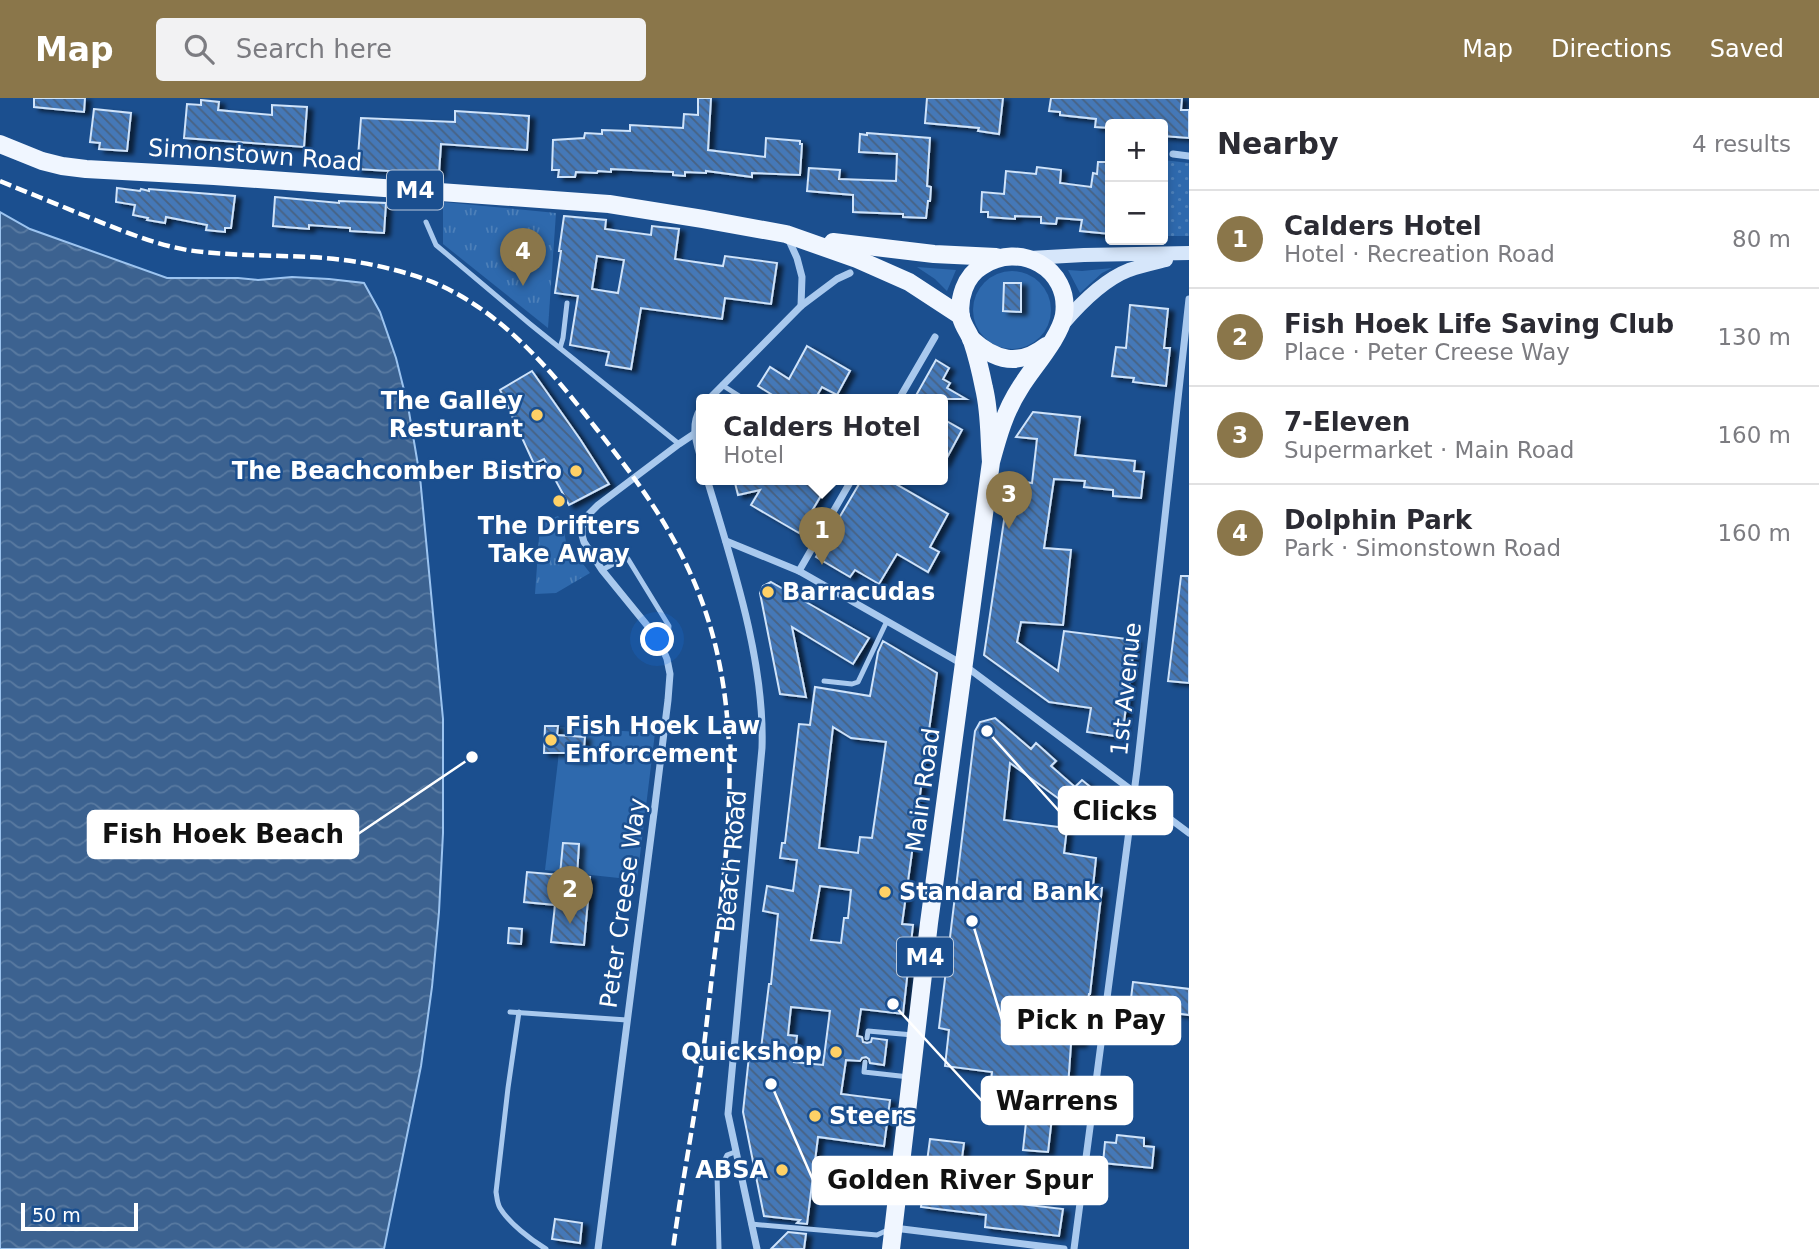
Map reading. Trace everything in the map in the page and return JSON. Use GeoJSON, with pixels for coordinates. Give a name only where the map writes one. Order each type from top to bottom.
{"type":"FeatureCollection","features":[{"type":"Feature","properties":{"kind":"main road","name":"Simonstown Road"},"geometry":{"type":"LineString","coordinates":[[0,144],[42,161],[86,169],[609,204],[794,236],[912,252],[998,257]]}},
{"type":"Feature","properties":{"kind":"main road","name":"Simonstown Road"},"geometry":{"type":"LineString","coordinates":[[794,236],[889,272],[961,316]]}},
{"type":"Feature","properties":{"kind":"main road"},"geometry":{"type":"LineString","coordinates":[[1030,258],[1189,254]]}},
{"type":"Feature","properties":{"kind":"main road"},"geometry":{"type":"LineString","coordinates":[[971,339],[985,352],[1001,358],[1019,359],[1037,352],[1073,312],[1109,281],[1128,270],[1189,254]]}},
{"type":"Feature","properties":{"kind":"main road","name":"M4"},"geometry":{"type":"LineString","coordinates":[[998,257],[1015,255],[1030,258]]}},
{"type":"Feature","properties":{"kind":"main road"},"geometry":{"type":"LineString","coordinates":[[961,316],[961,297],[967,280],[979,267],[998,257]]}},
{"type":"Feature","properties":{"kind":"main road"},"geometry":{"type":"LineString","coordinates":[[1030,258],[1048,269],[1059,284],[1064,303],[1056,334]]}},
{"type":"Feature","properties":{"kind":"main road","name":"Main Road"},"geometry":{"type":"LineString","coordinates":[[961,316],[971,339],[986,400],[991,462]]}},
{"type":"Feature","properties":{"kind":"main road","name":"Main Road"},"geometry":{"type":"LineString","coordinates":[[891,1249],[916,1035],[991,462],[1009,406],[1056,334]]}},
{"type":"Feature","properties":{"kind":"street"},"geometry":{"type":"LineString","coordinates":[[1173,154],[1189,156]]}},
{"type":"Feature","properties":{"kind":"street"},"geometry":{"type":"LineString","coordinates":[[794,236],[802,277],[801,306]]}},
{"type":"Feature","properties":{"kind":"street"},"geometry":{"type":"LineString","coordinates":[[713,394],[801,306],[837,279],[850,273]]}},
{"type":"Feature","properties":{"kind":"street","name":"1st Avenue"},"geometry":{"type":"LineString","coordinates":[[1074,1249],[1134,791],[1189,299]]}},
{"type":"Feature","properties":{"kind":"street"},"geometry":{"type":"LineString","coordinates":[[902,394],[935,337]]}},
{"type":"Feature","properties":{"kind":"street"},"geometry":{"type":"LineString","coordinates":[[696,416],[696,440]]}},
{"type":"Feature","properties":{"kind":"street","name":"Peter Creese Way"},"geometry":{"type":"LineString","coordinates":[[598,1249],[670,674],[660,643],[602,570],[582,535],[582,527],[598,505],[694,433]]}},
{"type":"Feature","properties":{"kind":"street","name":"Beach Road"},"geometry":{"type":"LineString","coordinates":[[709,485],[742,600],[760,697],[762,735],[728,1102],[735,1152],[757,1249]]}},
{"type":"Feature","properties":{"kind":"street"},"geometry":{"type":"LineString","coordinates":[[799,571],[849,485]]}},
{"type":"Feature","properties":{"kind":"street"},"geometry":{"type":"LineString","coordinates":[[726,541],[799,571],[964,665],[1189,833]]}},
{"type":"Feature","properties":{"kind":"street"},"geometry":{"type":"LineString","coordinates":[[893,1228],[1063,1249]]}},
{"type":"Feature","properties":{"kind":"lane"},"geometry":{"type":"LineString","coordinates":[[426,222],[436,245],[679,444]]}},
{"type":"Feature","properties":{"kind":"lane"},"geometry":{"type":"LineString","coordinates":[[560,348],[567,303]]}},
{"type":"Feature","properties":{"kind":"lane"},"geometry":{"type":"LineString","coordinates":[[722,384],[737,394]]}},
{"type":"Feature","properties":{"kind":"lane"},"geometry":{"type":"LineString","coordinates":[[602,570],[621,558],[628,559],[668,626],[668,636],[660,643]]}},
{"type":"Feature","properties":{"kind":"lane"},"geometry":{"type":"LineString","coordinates":[[824,681],[852,684],[858,682],[887,621]]}},
{"type":"Feature","properties":{"kind":"lane"},"geometry":{"type":"LineString","coordinates":[[510,1012],[627,1020]]}},
{"type":"Feature","properties":{"kind":"lane"},"geometry":{"type":"LineString","coordinates":[[519,1012],[496,1192],[498,1204],[505,1215],[533,1242],[546,1249]]}},
{"type":"Feature","properties":{"kind":"lane"},"geometry":{"type":"LineString","coordinates":[[867,1038],[868,1031],[916,1035]]}},
{"type":"Feature","properties":{"kind":"lane"},"geometry":{"type":"LineString","coordinates":[[865,1062],[864,1072],[912,1077]]}},
{"type":"Feature","properties":{"kind":"lane"},"geometry":{"type":"LineString","coordinates":[[719,1249],[717,1175],[727,1155],[735,1152]]}},
{"type":"Feature","properties":{"kind":"lane"},"geometry":{"type":"LineString","coordinates":[[751,1224],[877,1235],[893,1228]]}},
{"type":"Feature","properties":{"kind":"green space"},"geometry":{"type":"Polygon","coordinates":[[[1168,161],[1189,163],[1189,236],[1168,236],[1168,161]]]}},
{"type":"Feature","properties":{"kind":"green space"},"geometry":{"type":"Polygon","coordinates":[[[443,202],[556,213],[548,328],[443,244],[443,202]]]}},
{"type":"Feature","properties":{"kind":"green space"},"geometry":{"type":"Polygon","coordinates":[[[917,267],[956,270],[947,291],[917,267]]]}},
{"type":"Feature","properties":{"kind":"green space"},"geometry":{"type":"Polygon","coordinates":[[[1112,268],[1102,273],[1080,293],[1068,270],[1082,271],[1112,268]]]}},
{"type":"Feature","properties":{"kind":"green space"},"geometry":{"type":"Polygon","coordinates":[[[1004,271],[1020,271],[1034,277],[1045,288],[1051,302],[1051,318],[1045,332],[1034,343],[1020,349],[1004,349],[990,343],[979,332],[973,318],[973,302],[979,288],[990,277],[1004,271]]]}},
{"type":"Feature","properties":{"kind":"green space"},"geometry":{"type":"Polygon","coordinates":[[[558,516],[562,521],[566,542],[590,573],[556,593],[535,594],[540,523],[558,516]]]}},
{"type":"Feature","properties":{"kind":"green space"},"geometry":{"type":"Polygon","coordinates":[[[560,727],[655,733],[637,880],[545,870],[560,727]]]}},
{"type":"Feature","properties":{"kind":"water"},"geometry":{"type":"Polygon","coordinates":[[[0,212],[30,229],[167,278],[258,280],[292,277],[364,283],[380,312],[396,358],[408,406],[420,477],[443,719],[443,833],[432,987],[421,1066],[384,1249],[0,1249],[0,212]]]}},
{"type":"Feature","properties":{"kind":"building"},"geometry":{"type":"Polygon","coordinates":[[[34,98],[85,98],[84,112],[34,107],[34,98]]]}},
{"type":"Feature","properties":{"kind":"building"},"geometry":{"type":"Polygon","coordinates":[[[698,98],[711,98],[708,150],[765,157],[766,138],[800,141],[800,175],[752,173],[752,177],[706,171],[685,172],[685,176],[673,175],[673,172],[611,169],[611,172],[576,172],[575,177],[558,177],[559,170],[552,170],[553,140],[584,138],[585,133],[602,134],[602,130],[630,131],[630,125],[683,128],[684,114],[698,115],[698,98]]]}},
{"type":"Feature","properties":{"kind":"building"},"geometry":{"type":"Polygon","coordinates":[[[927,98],[1003,98],[999,134],[978,131],[979,128],[925,123],[927,98]]]}},
{"type":"Feature","properties":{"kind":"building"},"geometry":{"type":"Polygon","coordinates":[[[1051,98],[1182,98],[1181,110],[1189,110],[1189,138],[1168,136],[1168,119],[1105,119],[1105,128],[1095,127],[1096,119],[1049,111],[1051,98]]]}},
{"type":"Feature","properties":{"kind":"building"},"geometry":{"type":"Polygon","coordinates":[[[201,100],[219,102],[218,110],[272,115],[272,105],[307,107],[304,147],[184,138],[187,104],[201,105],[201,100]]]}},
{"type":"Feature","properties":{"kind":"building"},"geometry":{"type":"Polygon","coordinates":[[[94,109],[131,113],[127,151],[99,149],[100,143],[90,142],[94,109]]]}},
{"type":"Feature","properties":{"kind":"building"},"geometry":{"type":"Polygon","coordinates":[[[455,111],[529,116],[527,150],[441,144],[439,174],[357,169],[361,118],[455,122],[455,111]]]}},
{"type":"Feature","properties":{"kind":"building"},"geometry":{"type":"Polygon","coordinates":[[[860,134],[930,138],[927,186],[931,187],[926,218],[903,217],[903,214],[853,212],[853,195],[807,191],[809,168],[840,170],[839,179],[896,181],[897,154],[859,152],[860,134]]]}},
{"type":"Feature","properties":{"kind":"building"},"geometry":{"type":"Polygon","coordinates":[[[1098,162],[1105,162],[1105,234],[1080,231],[1082,220],[1057,218],[1056,224],[1041,223],[1041,217],[988,217],[988,212],[981,212],[982,192],[1004,194],[1006,171],[1036,174],[1037,167],[1061,170],[1060,183],[1091,187],[1093,173],[1097,174],[1098,162]]]}},
{"type":"Feature","properties":{"kind":"building"},"geometry":{"type":"Polygon","coordinates":[[[117,188],[235,196],[231,228],[225,228],[225,232],[206,230],[207,225],[166,217],[165,223],[147,220],[148,218],[133,215],[135,205],[116,202],[117,188]]]}},
{"type":"Feature","properties":{"kind":"building"},"geometry":{"type":"Polygon","coordinates":[[[275,197],[339,203],[386,203],[384,233],[309,225],[309,229],[273,226],[275,197]]]}},
{"type":"Feature","properties":{"kind":"building"},"geometry":{"type":"Polygon","coordinates":[[[564,216],[606,220],[605,229],[651,235],[652,226],[679,229],[675,259],[723,266],[725,256],[777,263],[771,304],[725,298],[722,319],[641,308],[631,369],[606,365],[609,352],[570,345],[578,296],[555,293],[564,216]],[[597,256],[592,289],[618,293],[624,260],[597,256]]]}},
{"type":"Feature","properties":{"kind":"building"},"geometry":{"type":"Polygon","coordinates":[[[1004,283],[1021,283],[1021,312],[1003,311],[1004,283]]]}},
{"type":"Feature","properties":{"kind":"building"},"geometry":{"type":"Polygon","coordinates":[[[1130,305],[1168,309],[1164,348],[1170,348],[1166,386],[1112,376],[1116,347],[1126,348],[1130,305]]]}},
{"type":"Feature","properties":{"kind":"building"},"geometry":{"type":"Polygon","coordinates":[[[807,346],[850,371],[838,394],[822,387],[818,394],[771,394],[758,386],[770,367],[789,379],[807,346]]]}},
{"type":"Feature","properties":{"kind":"building"},"geometry":{"type":"Polygon","coordinates":[[[936,360],[949,368],[943,379],[950,383],[947,388],[966,399],[948,399],[948,394],[917,394],[936,360]]]}},
{"type":"Feature","properties":{"kind":"building","name":"The Galley Resturant"},"geometry":{"type":"Polygon","coordinates":[[[532,371],[609,484],[569,505],[544,459],[534,464],[500,390],[532,371]]]}},
{"type":"Feature","properties":{"kind":"building"},"geometry":{"type":"Polygon","coordinates":[[[1033,412],[1080,417],[1075,455],[1135,461],[1134,471],[1144,472],[1141,498],[1113,496],[1113,490],[1084,487],[1085,481],[1054,479],[1044,548],[1071,550],[1063,625],[1021,622],[1017,642],[1058,671],[1064,631],[1135,640],[1122,737],[1087,732],[1091,708],[1049,702],[984,655],[1010,480],[1032,483],[1037,439],[1016,437],[1033,412]]]}},
{"type":"Feature","properties":{"kind":"building"},"geometry":{"type":"Polygon","coordinates":[[[948,422],[962,430],[948,456],[948,422]]]}},
{"type":"Feature","properties":{"kind":"building"},"geometry":{"type":"Polygon","coordinates":[[[736,485],[826,487],[799,533],[751,505],[760,490],[738,495],[736,485]]]}},
{"type":"Feature","properties":{"kind":"building"},"geometry":{"type":"Polygon","coordinates":[[[858,485],[897,485],[948,514],[930,547],[939,552],[928,572],[897,554],[879,584],[855,570],[850,577],[816,557],[858,485]]]}},
{"type":"Feature","properties":{"kind":"building"},"geometry":{"type":"Polygon","coordinates":[[[1181,576],[1189,576],[1189,683],[1168,681],[1181,576]]]}},
{"type":"Feature","properties":{"kind":"building"},"geometry":{"type":"Polygon","coordinates":[[[771,582],[869,638],[853,664],[792,627],[806,697],[780,694],[760,593],[763,586],[771,582]]]}},
{"type":"Feature","properties":{"kind":"building"},"geometry":{"type":"Polygon","coordinates":[[[883,641],[937,673],[902,924],[913,925],[903,1014],[861,1009],[857,1036],[867,1043],[871,1042],[872,1038],[887,1040],[884,1065],[870,1063],[866,1057],[860,1061],[846,1060],[841,1094],[890,1100],[884,1146],[818,1137],[807,1224],[797,1223],[800,1220],[764,1216],[743,1112],[749,1056],[760,1057],[778,914],[763,911],[767,886],[793,891],[797,860],[780,858],[782,843],[785,843],[799,724],[810,725],[815,687],[870,696],[878,652],[883,641]],[[833,727],[819,848],[858,853],[860,837],[872,838],[886,742],[851,738],[833,727]],[[820,886],[811,940],[841,943],[844,918],[848,918],[851,890],[820,886]],[[791,1007],[788,1035],[797,1036],[794,1062],[823,1065],[830,1011],[791,1007]]]}},
{"type":"Feature","properties":{"kind":"building"},"geometry":{"type":"Polygon","coordinates":[[[995,718],[1031,749],[1036,743],[1056,761],[1051,766],[1075,787],[1082,780],[1100,795],[1096,800],[1104,807],[1102,824],[1069,820],[1070,807],[1010,763],[1004,820],[1067,828],[1064,853],[1096,858],[1093,887],[1102,888],[1090,994],[1081,1044],[1071,1044],[1068,1087],[1073,1088],[1070,1119],[1052,1117],[1048,1152],[1023,1150],[1027,1113],[988,1109],[992,1072],[945,1066],[949,1030],[939,1028],[975,731],[980,722],[995,718]]]}},
{"type":"Feature","properties":{"kind":"building"},"geometry":{"type":"Polygon","coordinates":[[[545,726],[558,726],[557,735],[585,737],[583,760],[567,759],[568,753],[544,753],[545,726]]]}},
{"type":"Feature","properties":{"kind":"building"},"geometry":{"type":"Polygon","coordinates":[[[563,843],[579,844],[577,876],[590,877],[584,945],[551,942],[555,905],[524,902],[527,872],[560,875],[563,843]]]}},
{"type":"Feature","properties":{"kind":"building"},"geometry":{"type":"Polygon","coordinates":[[[509,928],[522,929],[521,944],[508,943],[509,928]]]}},
{"type":"Feature","properties":{"kind":"building"},"geometry":{"type":"Polygon","coordinates":[[[1133,982],[1189,989],[1189,1015],[1130,1007],[1133,982]]]}},
{"type":"Feature","properties":{"kind":"building"},"geometry":{"type":"Polygon","coordinates":[[[1117,1135],[1144,1138],[1144,1146],[1154,1147],[1152,1168],[1103,1163],[1105,1142],[1116,1143],[1117,1135]]]}},
{"type":"Feature","properties":{"kind":"building"},"geometry":{"type":"Polygon","coordinates":[[[930,1139],[964,1143],[959,1180],[979,1183],[977,1199],[1063,1209],[1059,1236],[985,1227],[986,1215],[921,1207],[930,1139]]]}},
{"type":"Feature","properties":{"kind":"building"},"geometry":{"type":"Polygon","coordinates":[[[555,1219],[582,1223],[580,1243],[552,1239],[555,1219]]]}},
{"type":"Feature","properties":{"kind":"building"},"geometry":{"type":"Polygon","coordinates":[[[788,1232],[806,1234],[804,1249],[771,1249],[788,1232]]]}},
{"type":"Feature","properties":{"kind":"railway"},"geometry":{"type":"LineString","coordinates":[[0,181],[118,229],[173,247],[218,253],[356,262],[416,276],[455,293],[501,324],[541,363],[578,405],[658,513],[695,584],[717,652],[725,694],[730,780],[725,866],[705,1038],[673,1249]]}},
{"type":"Feature","properties":{"kind":"place","name":"Dolphin Park"},"geometry":{"type":"Point","coordinates":[523,286]}},
{"type":"Feature","properties":{"kind":"place","name":"The Galley Resturant"},"geometry":{"type":"Point","coordinates":[537,415]}},
{"type":"Feature","properties":{"kind":"place","name":"The Beachcomber Bistro"},"geometry":{"type":"Point","coordinates":[576,471]}},
{"type":"Feature","properties":{"kind":"place","name":"The Drifters Take Away"},"geometry":{"type":"Point","coordinates":[559,501]}},
{"type":"Feature","properties":{"kind":"place","name":"7-Eleven"},"geometry":{"type":"Point","coordinates":[1009,529]}},
{"type":"Feature","properties":{"kind":"place","name":"Calders Hotel"},"geometry":{"type":"Point","coordinates":[822,565]}},
{"type":"Feature","properties":{"kind":"place","name":"Barracudas"},"geometry":{"type":"Point","coordinates":[768,592]}},
{"type":"Feature","properties":{"kind":"place","name":"Clicks"},"geometry":{"type":"Point","coordinates":[987,731]}},
{"type":"Feature","properties":{"kind":"place","name":"Fish Hoek Law Enforcement"},"geometry":{"type":"Point","coordinates":[551,740]}},
{"type":"Feature","properties":{"kind":"place","name":"Fish Hoek Beach"},"geometry":{"type":"Point","coordinates":[472,757]}},
{"type":"Feature","properties":{"kind":"place","name":"Standard Bank"},"geometry":{"type":"Point","coordinates":[885,892]}},
{"type":"Feature","properties":{"kind":"place","name":"Pick n Pay"},"geometry":{"type":"Point","coordinates":[972,921]}},
{"type":"Feature","properties":{"kind":"place","name":"Fish Hoek Life Saving Club"},"geometry":{"type":"Point","coordinates":[570,924]}},
{"type":"Feature","properties":{"kind":"place","name":"Warrens"},"geometry":{"type":"Point","coordinates":[893,1004]}},
{"type":"Feature","properties":{"kind":"place","name":"Quickshop"},"geometry":{"type":"Point","coordinates":[836,1052]}},
{"type":"Feature","properties":{"kind":"place","name":"Golden River Spur"},"geometry":{"type":"Point","coordinates":[771,1084]}},
{"type":"Feature","properties":{"kind":"place","name":"Steers"},"geometry":{"type":"Point","coordinates":[815,1116]}},
{"type":"Feature","properties":{"kind":"place","name":"ABSA"},"geometry":{"type":"Point","coordinates":[782,1170]}}]}
